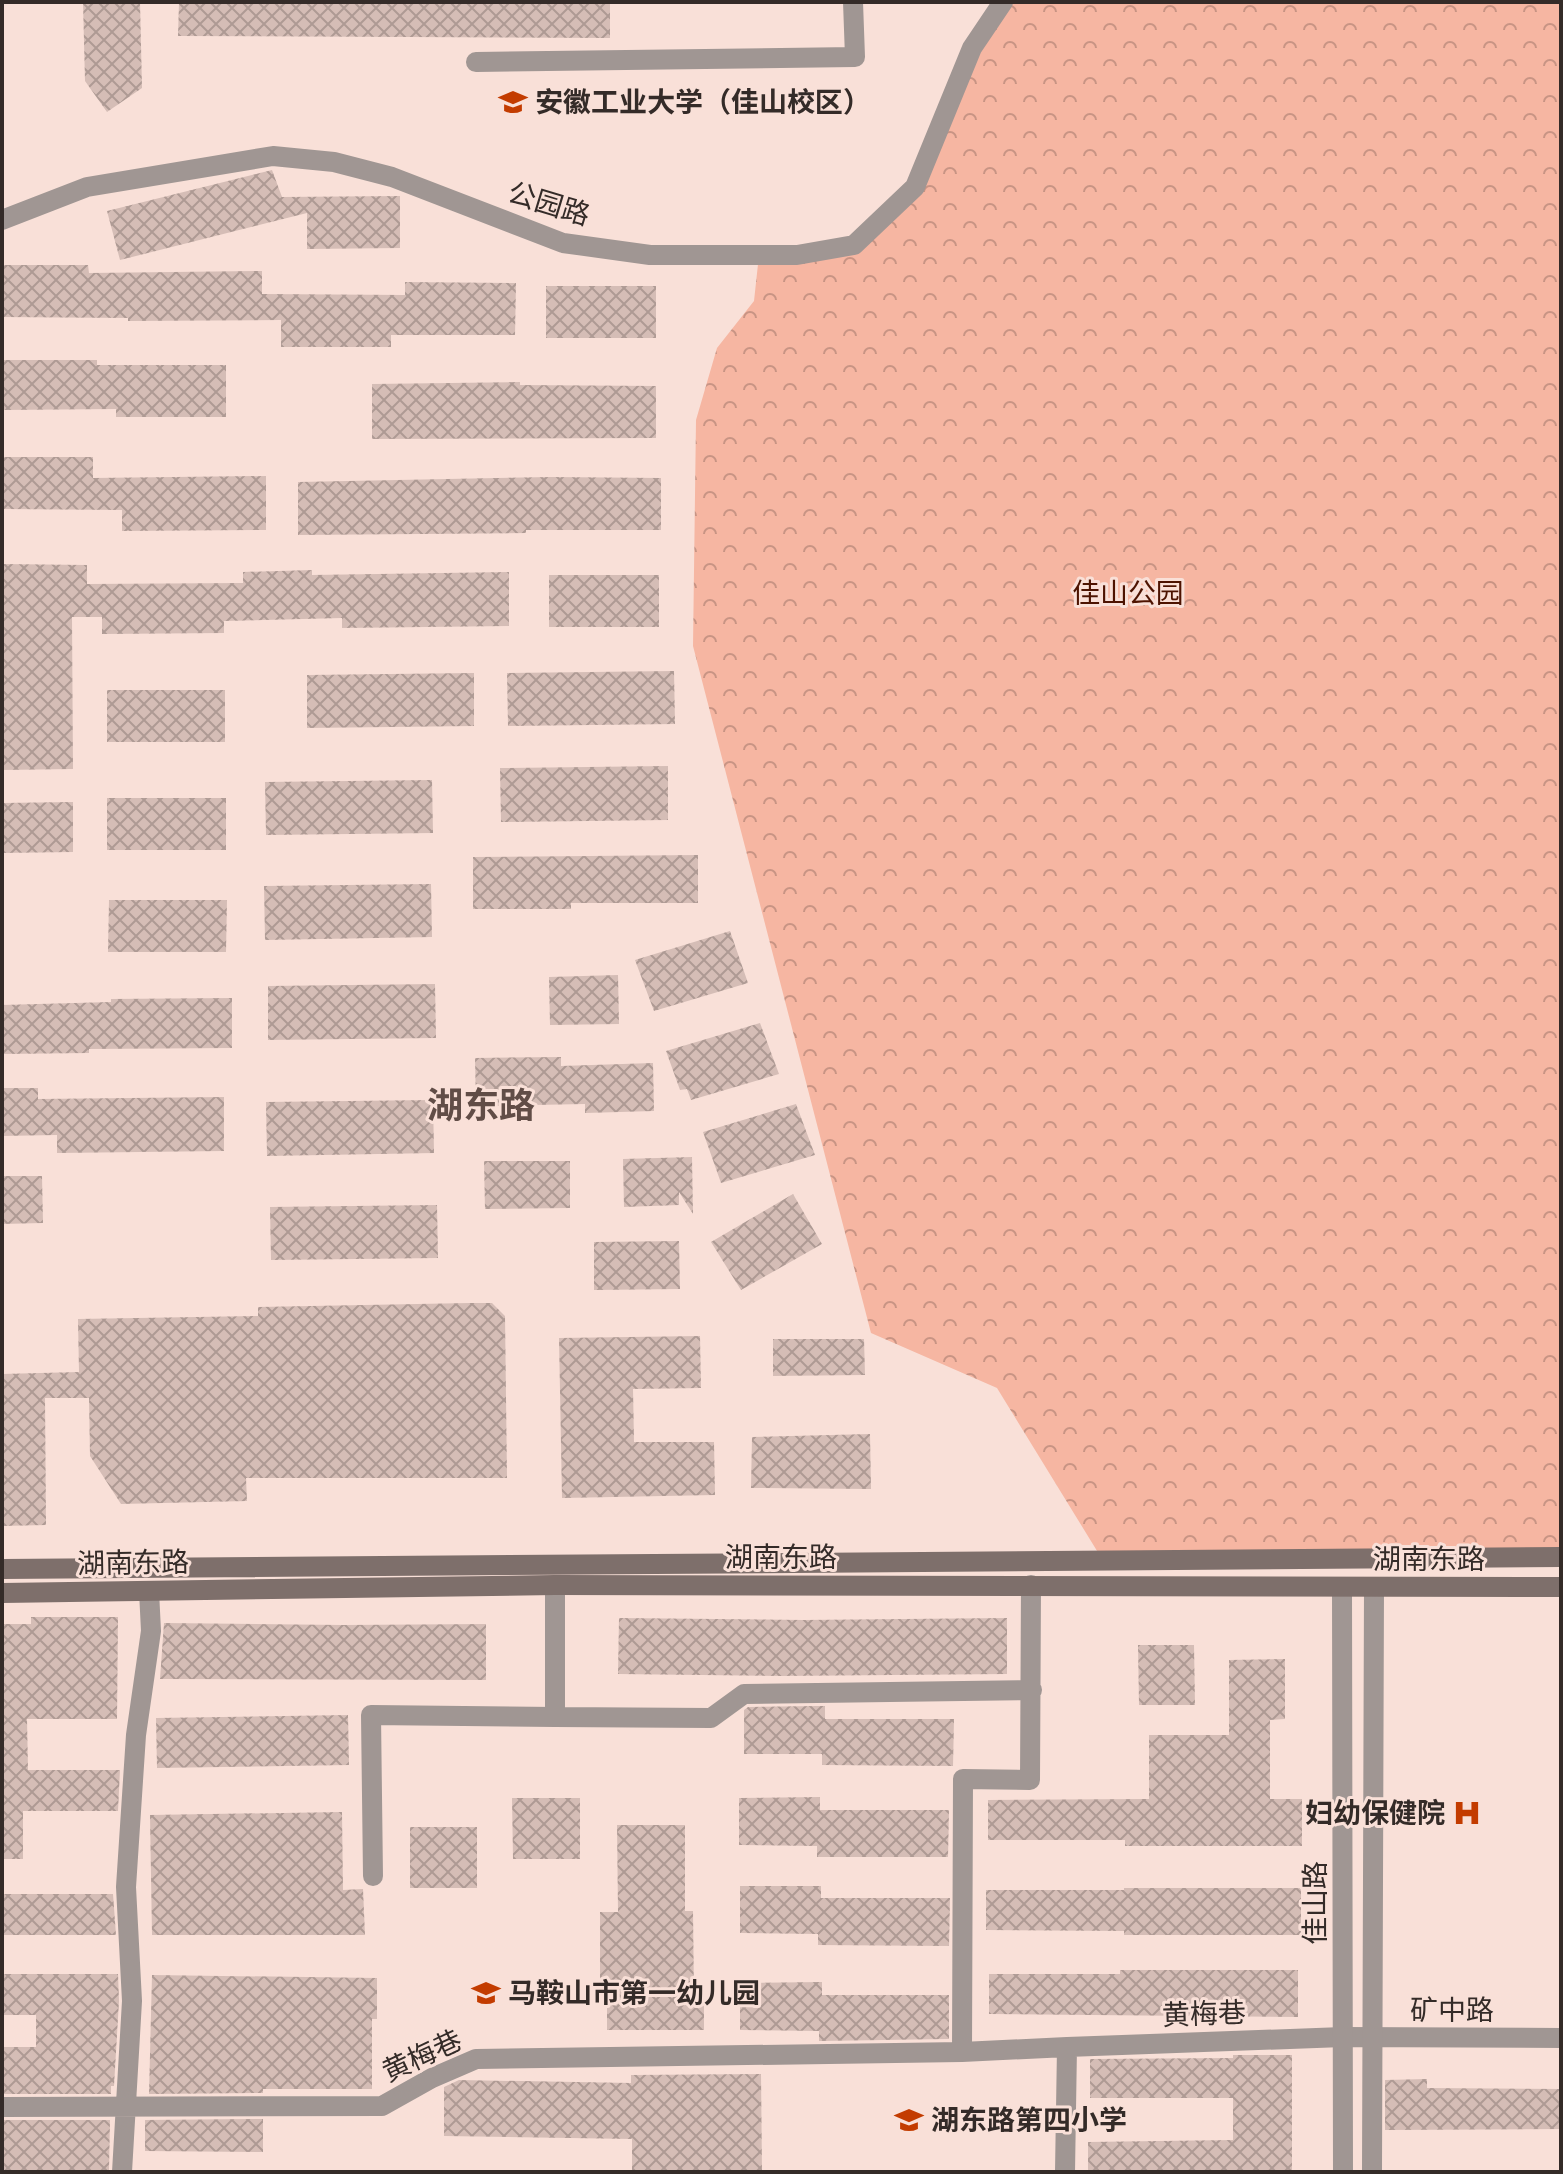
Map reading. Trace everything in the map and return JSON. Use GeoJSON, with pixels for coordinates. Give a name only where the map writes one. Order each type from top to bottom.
{"type":"FeatureCollection","features":[{"type":"Feature","properties":{"kind":"main road"},"geometry":{"type":"LineString","coordinates":[[2,1569],[1561,1557]]}},
{"type":"Feature","properties":{"kind":"main road","name":"湖南东路"},"geometry":{"type":"LineString","coordinates":[[2,1593],[555,1585],[1561,1587]]}},
{"type":"Feature","properties":{"kind":"street"},"geometry":{"type":"LineString","coordinates":[[476,62],[855,57],[853,2]]}},
{"type":"Feature","properties":{"kind":"street","name":"公园路"},"geometry":{"type":"LineString","coordinates":[[2,220],[87,187],[273,156],[334,162],[392,177],[563,243],[650,255],[797,255],[854,245],[915,187],[972,48],[1003,2]]}},
{"type":"Feature","properties":{"kind":"street"},"geometry":{"type":"LineString","coordinates":[[555,1585],[555,1717]]}},
{"type":"Feature","properties":{"kind":"street"},"geometry":{"type":"LineString","coordinates":[[962,2052],[963,1779],[1030,1780],[1031,1585]]}},
{"type":"Feature","properties":{"kind":"street","name":"佳山路"},"geometry":{"type":"LineString","coordinates":[[1342,1587],[1343,2172]]}},
{"type":"Feature","properties":{"kind":"street","name":"佳山路"},"geometry":{"type":"LineString","coordinates":[[1372,2172],[1374,1588]]}},
{"type":"Feature","properties":{"kind":"street"},"geometry":{"type":"LineString","coordinates":[[122,2172],[132,2001],[126,1887],[136,1735],[151,1631],[149,1591]]}},
{"type":"Feature","properties":{"kind":"street"},"geometry":{"type":"LineString","coordinates":[[373,1876],[371,1715],[711,1718],[744,1694],[1032,1690]]}},
{"type":"Feature","properties":{"kind":"street","name":"矿中路"},"geometry":{"type":"LineString","coordinates":[[1343,2037],[1561,2038]]}},
{"type":"Feature","properties":{"kind":"street","name":"黄梅巷"},"geometry":{"type":"LineString","coordinates":[[2,2107],[382,2106],[432,2078],[476,2059],[962,2052],[1343,2037]]}},
{"type":"Feature","properties":{"kind":"street"},"geometry":{"type":"LineString","coordinates":[[1065,2172],[1067,2047]]}},
{"type":"Feature","properties":{"kind":"green space","name":"佳山公园"},"geometry":{"type":"Polygon","coordinates":[[[1004,2],[1561,2],[1561,1557],[1102,1559],[997,1388],[871,1333],[693,646],[696,420],[717,348],[754,301],[759,255],[854,245],[916,188],[1004,2]]]}},
{"type":"Feature","properties":{"kind":"building"},"geometry":{"type":"Polygon","coordinates":[[[83,2],[140,2],[142,88],[107,112],[85,81],[83,2]]]}},
{"type":"Feature","properties":{"kind":"building"},"geometry":{"type":"Polygon","coordinates":[[[179,2],[610,2],[610,38],[178,36],[179,2]]]}},
{"type":"Feature","properties":{"kind":"building"},"geometry":{"type":"Polygon","coordinates":[[[272,170],[282,197],[400,196],[400,248],[307,249],[307,213],[120,260],[107,211],[272,170]]]}},
{"type":"Feature","properties":{"kind":"building"},"geometry":{"type":"Polygon","coordinates":[[[2,265],[88,265],[89,273],[262,271],[262,294],[405,295],[405,282],[516,283],[515,335],[391,335],[391,347],[281,347],[281,320],[128,321],[128,318],[2,317],[2,265]]]}},
{"type":"Feature","properties":{"kind":"building"},"geometry":{"type":"Polygon","coordinates":[[[546,286],[656,286],[656,338],[546,338],[546,286]]]}},
{"type":"Feature","properties":{"kind":"building"},"geometry":{"type":"Polygon","coordinates":[[[2,360],[97,360],[97,365],[226,365],[226,417],[116,417],[116,409],[2,410],[2,360]]]}},
{"type":"Feature","properties":{"kind":"building"},"geometry":{"type":"Polygon","coordinates":[[[520,382],[520,385],[656,386],[656,438],[372,439],[372,384],[520,382]]]}},
{"type":"Feature","properties":{"kind":"building"},"geometry":{"type":"Polygon","coordinates":[[[2,457],[93,457],[93,478],[266,476],[266,530],[122,531],[122,510],[2,509],[2,457]]]}},
{"type":"Feature","properties":{"kind":"building"},"geometry":{"type":"Polygon","coordinates":[[[661,478],[661,530],[298,535],[298,482],[661,478]]]}},
{"type":"Feature","properties":{"kind":"building"},"geometry":{"type":"Polygon","coordinates":[[[2,564],[87,565],[87,584],[243,583],[243,572],[312,570],[312,575],[509,572],[509,626],[342,628],[342,618],[224,621],[224,633],[102,634],[102,617],[72,617],[73,769],[2,770],[2,564]]]}},
{"type":"Feature","properties":{"kind":"building"},"geometry":{"type":"Polygon","coordinates":[[[549,575],[659,575],[659,627],[549,627],[549,575]]]}},
{"type":"Feature","properties":{"kind":"building"},"geometry":{"type":"Polygon","coordinates":[[[674,671],[675,724],[508,726],[507,673],[674,671]]]}},
{"type":"Feature","properties":{"kind":"building"},"geometry":{"type":"Polygon","coordinates":[[[474,673],[474,726],[307,728],[307,675],[474,673]]]}},
{"type":"Feature","properties":{"kind":"building"},"geometry":{"type":"Polygon","coordinates":[[[107,690],[225,690],[225,742],[107,742],[107,690]]]}},
{"type":"Feature","properties":{"kind":"building"},"geometry":{"type":"Polygon","coordinates":[[[668,766],[668,820],[501,822],[500,768],[668,766]]]}},
{"type":"Feature","properties":{"kind":"building"},"geometry":{"type":"Polygon","coordinates":[[[432,780],[433,833],[266,835],[265,782],[432,780]]]}},
{"type":"Feature","properties":{"kind":"building"},"geometry":{"type":"Polygon","coordinates":[[[107,798],[226,798],[226,850],[107,850],[107,798]]]}},
{"type":"Feature","properties":{"kind":"building"},"geometry":{"type":"Polygon","coordinates":[[[73,802],[73,852],[2,853],[2,803],[73,802]]]}},
{"type":"Feature","properties":{"kind":"building"},"geometry":{"type":"Polygon","coordinates":[[[698,855],[698,903],[571,903],[571,909],[473,909],[473,857],[698,855]]]}},
{"type":"Feature","properties":{"kind":"building"},"geometry":{"type":"Polygon","coordinates":[[[431,884],[432,937],[265,940],[264,886],[431,884]]]}},
{"type":"Feature","properties":{"kind":"building"},"geometry":{"type":"Polygon","coordinates":[[[109,900],[227,900],[226,952],[108,952],[109,900]]]}},
{"type":"Feature","properties":{"kind":"building"},"geometry":{"type":"Polygon","coordinates":[[[730,931],[748,983],[654,1011],[635,960],[730,931]]]}},
{"type":"Feature","properties":{"kind":"building"},"geometry":{"type":"Polygon","coordinates":[[[618,975],[619,1024],[550,1025],[549,977],[618,975]]]}},
{"type":"Feature","properties":{"kind":"building"},"geometry":{"type":"Polygon","coordinates":[[[435,984],[436,1038],[268,1040],[268,986],[435,984]]]}},
{"type":"Feature","properties":{"kind":"building"},"geometry":{"type":"Polygon","coordinates":[[[232,998],[232,1048],[89,1049],[89,1053],[2,1054],[2,1005],[111,1002],[111,999],[232,998]]]}},
{"type":"Feature","properties":{"kind":"building"},"geometry":{"type":"Polygon","coordinates":[[[760,1023],[779,1074],[691,1100],[687,1089],[680,1090],[666,1051],[760,1023]]]}},
{"type":"Feature","properties":{"kind":"building"},"geometry":{"type":"Polygon","coordinates":[[[561,1057],[561,1066],[653,1063],[654,1111],[585,1113],[585,1104],[476,1106],[475,1058],[561,1057]]]}},
{"type":"Feature","properties":{"kind":"building"},"geometry":{"type":"Polygon","coordinates":[[[2,1088],[38,1088],[38,1099],[224,1097],[224,1151],[57,1153],[57,1135],[2,1136],[2,1088]]]}},
{"type":"Feature","properties":{"kind":"building"},"geometry":{"type":"Polygon","coordinates":[[[433,1100],[434,1153],[267,1156],[266,1102],[433,1100]]]}},
{"type":"Feature","properties":{"kind":"building"},"geometry":{"type":"Polygon","coordinates":[[[796,1104],[815,1155],[721,1183],[703,1132],[796,1104]]]}},
{"type":"Feature","properties":{"kind":"building"},"geometry":{"type":"Polygon","coordinates":[[[692,1157],[693,1214],[679,1192],[679,1205],[624,1207],[623,1159],[692,1157]]]}},
{"type":"Feature","properties":{"kind":"building"},"geometry":{"type":"Polygon","coordinates":[[[484,1161],[570,1161],[570,1208],[485,1209],[484,1161]]]}},
{"type":"Feature","properties":{"kind":"building"},"geometry":{"type":"Polygon","coordinates":[[[2,1176],[42,1176],[43,1223],[2,1224],[2,1176]]]}},
{"type":"Feature","properties":{"kind":"building"},"geometry":{"type":"Polygon","coordinates":[[[793,1194],[822,1244],[741,1290],[711,1242],[793,1194]]]}},
{"type":"Feature","properties":{"kind":"building"},"geometry":{"type":"Polygon","coordinates":[[[437,1205],[438,1258],[271,1260],[270,1207],[437,1205]]]}},
{"type":"Feature","properties":{"kind":"building"},"geometry":{"type":"Polygon","coordinates":[[[679,1241],[680,1289],[594,1290],[594,1242],[679,1241]]]}},
{"type":"Feature","properties":{"kind":"building"},"geometry":{"type":"Polygon","coordinates":[[[492,1303],[505,1316],[507,1478],[246,1478],[247,1501],[121,1504],[90,1456],[89,1398],[45,1398],[46,1525],[2,1526],[2,1374],[79,1372],[78,1319],[258,1316],[258,1307],[492,1303]]]}},
{"type":"Feature","properties":{"kind":"building"},"geometry":{"type":"Polygon","coordinates":[[[700,1336],[701,1388],[633,1389],[634,1442],[714,1442],[715,1495],[562,1498],[559,1338],[700,1336]]]}},
{"type":"Feature","properties":{"kind":"building"},"geometry":{"type":"Polygon","coordinates":[[[773,1339],[864,1339],[865,1375],[773,1376],[773,1339]]]}},
{"type":"Feature","properties":{"kind":"building"},"geometry":{"type":"Polygon","coordinates":[[[870,1434],[871,1489],[751,1488],[752,1437],[870,1434]]]}},
{"type":"Feature","properties":{"kind":"building"},"geometry":{"type":"Polygon","coordinates":[[[31,1617],[118,1617],[117,1719],[27,1719],[28,1770],[120,1770],[118,1811],[23,1811],[23,1859],[2,1859],[2,1624],[31,1624],[31,1617]]]}},
{"type":"Feature","properties":{"kind":"building"},"geometry":{"type":"Polygon","coordinates":[[[619,1618],[1007,1618],[1007,1674],[618,1674],[619,1618]]]}},
{"type":"Feature","properties":{"kind":"building"},"geometry":{"type":"Polygon","coordinates":[[[164,1623],[486,1624],[486,1680],[160,1679],[164,1623]]]}},
{"type":"Feature","properties":{"kind":"building"},"geometry":{"type":"Polygon","coordinates":[[[1138,1645],[1194,1645],[1195,1705],[1139,1705],[1138,1645]]]}},
{"type":"Feature","properties":{"kind":"building"},"geometry":{"type":"Polygon","coordinates":[[[1285,1659],[1285,1719],[1270,1720],[1270,1799],[1302,1799],[1302,1846],[1125,1846],[1125,1840],[988,1840],[988,1800],[1149,1799],[1149,1735],[1229,1735],[1229,1660],[1285,1659]]]}},
{"type":"Feature","properties":{"kind":"building"},"geometry":{"type":"Polygon","coordinates":[[[825,1706],[825,1719],[954,1719],[953,1766],[822,1765],[822,1754],[744,1754],[744,1710],[748,1707],[825,1706]]]}},
{"type":"Feature","properties":{"kind":"building"},"geometry":{"type":"Polygon","coordinates":[[[348,1715],[349,1765],[157,1768],[156,1718],[348,1715]]]}},
{"type":"Feature","properties":{"kind":"building"},"geometry":{"type":"Polygon","coordinates":[[[820,1797],[820,1810],[949,1810],[948,1857],[817,1857],[817,1846],[739,1845],[739,1798],[820,1797]]]}},
{"type":"Feature","properties":{"kind":"building"},"geometry":{"type":"Polygon","coordinates":[[[512,1798],[580,1798],[580,1859],[513,1859],[512,1798]]]}},
{"type":"Feature","properties":{"kind":"building"},"geometry":{"type":"Polygon","coordinates":[[[342,1812],[343,1890],[363,1889],[365,1935],[152,1935],[150,1815],[342,1812]]]}},
{"type":"Feature","properties":{"kind":"building"},"geometry":{"type":"Polygon","coordinates":[[[617,1825],[685,1825],[685,1911],[693,1911],[694,1998],[704,1997],[704,2030],[607,2030],[607,2001],[600,2001],[600,1912],[618,1912],[617,1825]]]}},
{"type":"Feature","properties":{"kind":"building"},"geometry":{"type":"Polygon","coordinates":[[[410,1827],[477,1827],[477,1888],[410,1888],[410,1827]]]}},
{"type":"Feature","properties":{"kind":"building"},"geometry":{"type":"Polygon","coordinates":[[[740,1886],[821,1886],[821,1898],[950,1898],[949,1946],[818,1945],[818,1934],[740,1933],[740,1886]]]}},
{"type":"Feature","properties":{"kind":"building"},"geometry":{"type":"Polygon","coordinates":[[[1301,1888],[1301,1935],[1124,1935],[1124,1931],[986,1930],[986,1890],[1301,1888]]]}},
{"type":"Feature","properties":{"kind":"building"},"geometry":{"type":"Polygon","coordinates":[[[2,1894],[113,1894],[116,1935],[2,1935],[2,1894]]]}},
{"type":"Feature","properties":{"kind":"building"},"geometry":{"type":"Polygon","coordinates":[[[1120,1970],[1298,1970],[1298,2017],[989,2014],[989,1974],[1120,1974],[1120,1970]]]}},
{"type":"Feature","properties":{"kind":"building"},"geometry":{"type":"Polygon","coordinates":[[[2,1974],[118,1974],[119,2001],[111,2094],[2,2094],[2,2047],[36,2047],[36,2015],[2,2015],[2,1974]]]}},
{"type":"Feature","properties":{"kind":"building"},"geometry":{"type":"Polygon","coordinates":[[[152,1975],[377,1978],[377,2019],[372,2019],[372,2089],[263,2089],[263,2093],[149,2094],[152,1975]]]}},
{"type":"Feature","properties":{"kind":"building"},"geometry":{"type":"Polygon","coordinates":[[[822,1982],[822,1995],[949,1995],[949,2039],[819,2041],[819,2031],[740,2030],[740,1983],[822,1982]]]}},
{"type":"Feature","properties":{"kind":"building"},"geometry":{"type":"Polygon","coordinates":[[[1233,2055],[1292,2055],[1292,2172],[1088,2172],[1088,2142],[1233,2140],[1233,2098],[1090,2098],[1090,2059],[1233,2058],[1233,2055]]]}},
{"type":"Feature","properties":{"kind":"building"},"geometry":{"type":"Polygon","coordinates":[[[761,2074],[762,2172],[632,2172],[632,2139],[444,2136],[444,2087],[459,2080],[631,2083],[631,2075],[761,2074]]]}},
{"type":"Feature","properties":{"kind":"building"},"geometry":{"type":"Polygon","coordinates":[[[1427,2079],[1427,2088],[1561,2089],[1561,2129],[1385,2130],[1385,2080],[1427,2079]]]}},
{"type":"Feature","properties":{"kind":"building"},"geometry":{"type":"Polygon","coordinates":[[[263,2119],[263,2152],[145,2151],[145,2120],[263,2119]]]}},
{"type":"Feature","properties":{"kind":"building"},"geometry":{"type":"Polygon","coordinates":[[[2,2120],[110,2120],[109,2171],[2,2170],[2,2120]]]}},
{"type":"Feature","properties":{"kind":"place","name":"安徽工业大学（佳山校区）"},"geometry":{"type":"Point","coordinates":[513,102]}},
{"type":"Feature","properties":{"kind":"place","name":"妇幼保健院"},"geometry":{"type":"Point","coordinates":[1467,1813]}},
{"type":"Feature","properties":{"kind":"place","name":"马鞍山市第一幼儿园"},"geometry":{"type":"Point","coordinates":[486,1993]}},
{"type":"Feature","properties":{"kind":"place","name":"湖东路第四小学"},"geometry":{"type":"Point","coordinates":[909,2120]}},
{"type":"Feature","properties":{"kind":"district","name":"湖东路"},"geometry":{"type":"Point","coordinates":[481,1105]}}]}
